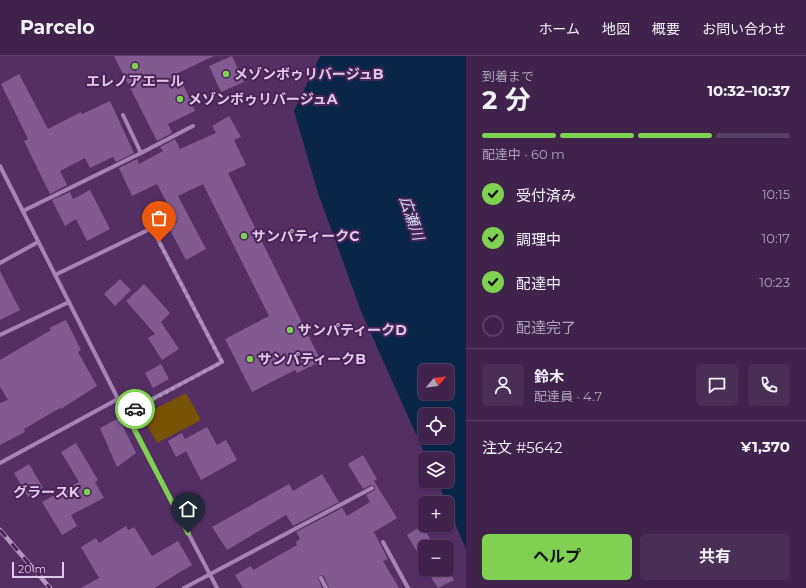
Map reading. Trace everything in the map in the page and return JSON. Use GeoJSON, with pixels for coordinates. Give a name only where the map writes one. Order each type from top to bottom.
{"type":"FeatureCollection","features":[{"type":"Feature","properties":{"kind":"street"},"geometry":{"type":"LineString","coordinates":[[123,115],[141,153]]}},
{"type":"Feature","properties":{"kind":"street"},"geometry":{"type":"LineString","coordinates":[[23,211],[193,126]]}},
{"type":"Feature","properties":{"kind":"street"},"geometry":{"type":"LineString","coordinates":[[0,166],[118,399],[217,588]]}},
{"type":"Feature","properties":{"kind":"street"},"geometry":{"type":"LineString","coordinates":[[55,275],[152,228],[222,362],[126,413]]}},
{"type":"Feature","properties":{"kind":"street"},"geometry":{"type":"LineString","coordinates":[[0,263],[38,242]]}},
{"type":"Feature","properties":{"kind":"street"},"geometry":{"type":"LineString","coordinates":[[0,335],[69,302]]}},
{"type":"Feature","properties":{"kind":"street"},"geometry":{"type":"LineString","coordinates":[[0,463],[118,399]]}},
{"type":"Feature","properties":{"kind":"street"},"geometry":{"type":"LineString","coordinates":[[184,588],[372,488]]}},
{"type":"Feature","properties":{"kind":"street"},"geometry":{"type":"LineString","coordinates":[[383,542],[408,588]]}},
{"type":"Feature","properties":{"kind":"street"},"geometry":{"type":"LineString","coordinates":[[321,578],[326,588]]}},
{"type":"Feature","properties":{"kind":"shaded area"},"geometry":{"type":"Polygon","coordinates":[[[186,393],[201,420],[157,443],[147,425],[149,412],[186,393]]]}},
{"type":"Feature","properties":{"kind":"water","name":"広瀬川"},"geometry":{"type":"Polygon","coordinates":[[[320,56],[466,56],[466,549],[454,521],[454,496],[443,496],[440,488],[454,488],[454,452],[424,452],[420,444],[454,444],[454,408],[418,408],[418,439],[361,311],[318,193],[294,111],[320,56]]]}},
{"type":"Feature","properties":{"kind":"building"},"geometry":{"type":"Polygon","coordinates":[[[114,56],[214,56],[178,73],[195,111],[168,124],[172,133],[157,141],[114,56]]]}},
{"type":"Feature","properties":{"kind":"building","name":"メゾンボゥリバージュB"},"geometry":{"type":"Polygon","coordinates":[[[232,56],[244,82],[221,92],[209,66],[232,56]]]}},
{"type":"Feature","properties":{"kind":"building"},"geometry":{"type":"Polygon","coordinates":[[[19,74],[48,129],[81,112],[82,114],[110,101],[134,153],[116,162],[113,157],[90,168],[85,158],[60,171],[67,185],[50,194],[24,141],[28,139],[1,84],[19,74]]]}},
{"type":"Feature","properties":{"kind":"building"},"geometry":{"type":"Polygon","coordinates":[[[229,116],[241,137],[234,140],[246,165],[228,173],[321,361],[297,373],[295,370],[252,392],[225,339],[269,316],[203,184],[178,196],[206,249],[186,260],[168,226],[177,222],[157,184],[132,196],[119,168],[137,159],[139,164],[163,151],[160,147],[175,139],[180,149],[216,133],[212,126],[229,116]]]}},
{"type":"Feature","properties":{"kind":"building"},"geometry":{"type":"Polygon","coordinates":[[[90,190],[110,229],[87,241],[76,219],[65,226],[52,200],[70,192],[73,199],[90,190]]]}},
{"type":"Feature","properties":{"kind":"building"},"geometry":{"type":"Polygon","coordinates":[[[0,271],[20,310],[0,320],[0,271]]]}},
{"type":"Feature","properties":{"kind":"building"},"geometry":{"type":"Polygon","coordinates":[[[120,279],[131,290],[115,306],[104,294],[120,279]]]}},
{"type":"Feature","properties":{"kind":"building"},"geometry":{"type":"Polygon","coordinates":[[[144,284],[170,313],[161,322],[179,349],[162,360],[148,338],[155,334],[126,301],[144,284]]]}},
{"type":"Feature","properties":{"kind":"building"},"geometry":{"type":"Polygon","coordinates":[[[66,320],[81,350],[78,352],[97,386],[61,409],[60,408],[24,429],[25,432],[0,445],[0,403],[8,400],[0,387],[0,360],[51,330],[49,328],[66,320]]]}},
{"type":"Feature","properties":{"kind":"building"},"geometry":{"type":"Polygon","coordinates":[[[161,364],[169,379],[153,388],[145,373],[161,364]]]}},
{"type":"Feature","properties":{"kind":"building"},"geometry":{"type":"Polygon","coordinates":[[[119,418],[136,453],[117,467],[100,428],[119,418]]]}},
{"type":"Feature","properties":{"kind":"building"},"geometry":{"type":"Polygon","coordinates":[[[207,427],[217,445],[226,440],[237,460],[201,480],[186,451],[176,457],[168,441],[182,433],[185,439],[207,427]]]}},
{"type":"Feature","properties":{"kind":"building"},"geometry":{"type":"Polygon","coordinates":[[[76,443],[98,480],[95,482],[104,498],[71,515],[77,526],[62,535],[42,502],[79,482],[61,452],[76,443]]]}},
{"type":"Feature","properties":{"kind":"building"},"geometry":{"type":"Polygon","coordinates":[[[363,455],[377,479],[374,481],[397,518],[374,532],[388,559],[383,561],[399,588],[329,588],[324,576],[321,575],[318,578],[322,588],[243,588],[235,575],[251,566],[253,570],[297,545],[296,542],[300,539],[296,532],[342,508],[347,516],[370,502],[366,495],[375,490],[375,486],[371,485],[363,489],[348,464],[363,455]]]}},
{"type":"Feature","properties":{"kind":"building"},"geometry":{"type":"Polygon","coordinates":[[[29,464],[43,488],[28,497],[14,473],[29,464]]]}},
{"type":"Feature","properties":{"kind":"building"},"geometry":{"type":"Polygon","coordinates":[[[322,474],[339,502],[293,526],[286,515],[227,550],[212,527],[289,484],[293,491],[322,474]]]}},
{"type":"Feature","properties":{"kind":"building"},"geometry":{"type":"Polygon","coordinates":[[[126,526],[128,530],[134,527],[152,556],[178,541],[192,565],[154,588],[81,588],[99,578],[81,547],[96,538],[99,543],[126,526]]]}},
{"type":"Feature","properties":{"kind":"building"},"geometry":{"type":"Polygon","coordinates":[[[418,528],[418,532],[426,532],[431,540],[418,540],[418,553],[407,535],[418,528]]]}},
{"type":"Feature","properties":{"kind":"building"},"geometry":{"type":"Polygon","coordinates":[[[430,576],[451,576],[454,580],[438,588],[430,576]]]}},
{"type":"Feature","properties":{"kind":"railway"},"geometry":{"type":"LineString","coordinates":[[0,530],[50,588]]}},
{"type":"Feature","properties":{"kind":"way so far"},"geometry":{"type":"LineString","coordinates":[[135,409],[222,362],[159,242]]}},
{"type":"Feature","properties":{"kind":"place","name":"エレノアエール"},"geometry":{"type":"Point","coordinates":[135,66]}},
{"type":"Feature","properties":{"kind":"place","name":"メゾンボゥリバージュB"},"geometry":{"type":"Point","coordinates":[226,74]}},
{"type":"Feature","properties":{"kind":"place","name":"メゾンボゥリバージュA"},"geometry":{"type":"Point","coordinates":[180,99]}},
{"type":"Feature","properties":{"kind":"place","name":"サンパティークC"},"geometry":{"type":"Point","coordinates":[244,236]}},
{"type":"Feature","properties":{"kind":"place","name":"サンパティークD"},"geometry":{"type":"Point","coordinates":[290,330]}},
{"type":"Feature","properties":{"kind":"place","name":"サンパティークB"},"geometry":{"type":"Point","coordinates":[250,359]}},
{"type":"Feature","properties":{"kind":"place","name":"グラースK"},"geometry":{"type":"Point","coordinates":[87,492]}},
{"type":"Feature","properties":{"kind":"route"},"geometry":{"type":"LineString","coordinates":[[135,409],[126,413],[188,533]]}}]}
